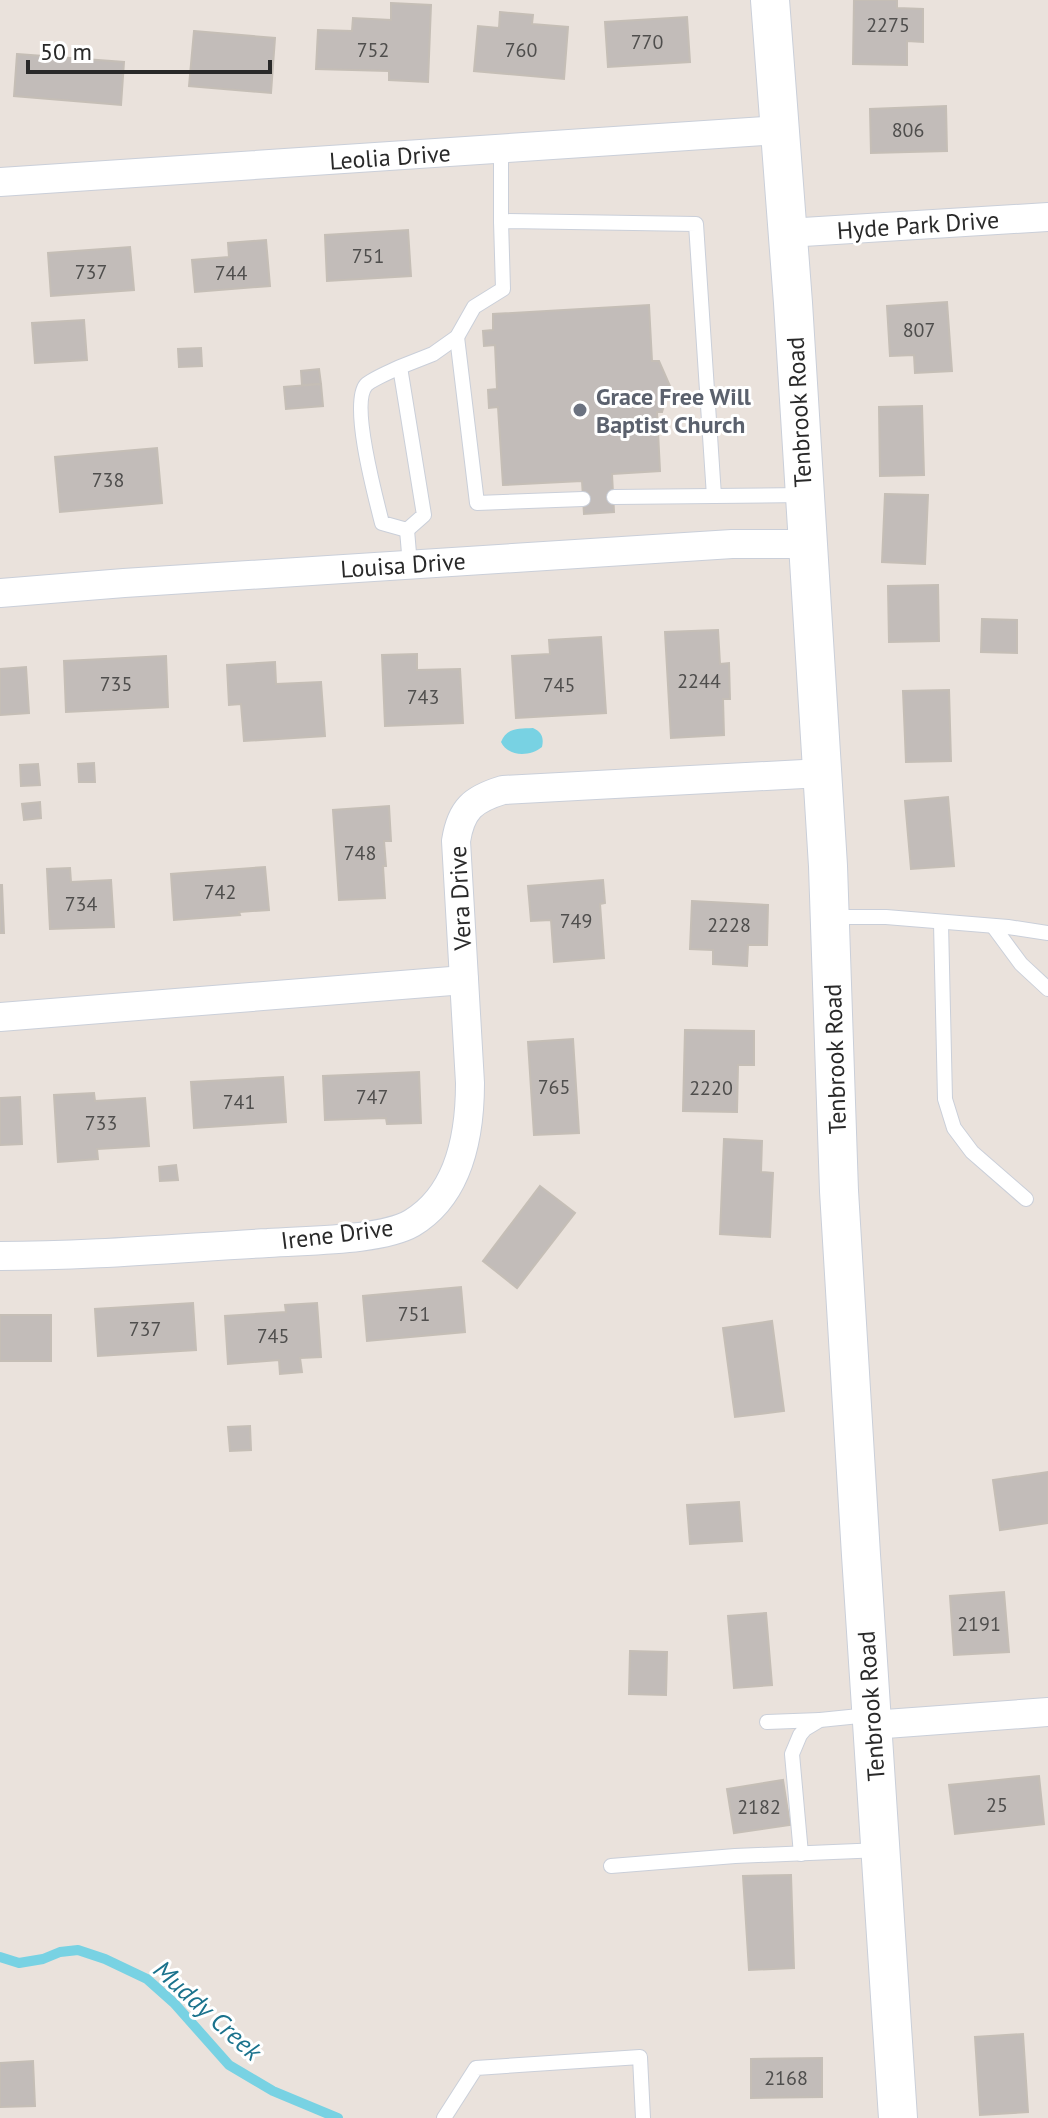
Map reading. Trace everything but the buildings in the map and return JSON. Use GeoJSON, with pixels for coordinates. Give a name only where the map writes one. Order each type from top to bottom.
{"type":"FeatureCollection","features":[{"type":"Feature","properties":{"kind":"street","name":"Tenbrook Road"},"geometry":{"type":"LineString","coordinates":[[770,0],[822,773],[839,1191],[898,2118]]}},
{"type":"Feature","properties":{"kind":"street","name":"Leolia Drive"},"geometry":{"type":"LineString","coordinates":[[0,182],[779,130]]}},
{"type":"Feature","properties":{"kind":"street","name":"Hyde Park Drive"},"geometry":{"type":"LineString","coordinates":[[787,233],[1048,217]]}},
{"type":"Feature","properties":{"kind":"street","name":"Louisa Drive"},"geometry":{"type":"LineString","coordinates":[[0,593],[732,544],[807,544]]}},
{"type":"Feature","properties":{"kind":"street","name":"Vera Drive"},"geometry":{"type":"LineString","coordinates":[[0,1017],[464,980],[456,841],[459,825],[468,809],[484,796],[503,790],[822,773]]}},
{"type":"Feature","properties":{"kind":"street","name":"Irene Drive"},"geometry":{"type":"LineString","coordinates":[[0,1256],[86,1254],[337,1238],[399,1229],[414,1221],[430,1209],[453,1178],[466,1138],[470,1083],[464,980]]}},
{"type":"Feature","properties":{"kind":"street"},"geometry":{"type":"LineString","coordinates":[[872,1720],[1048,1712]]}},
{"type":"Feature","properties":{"kind":"lane"},"geometry":{"type":"LineString","coordinates":[[407,530],[382,523],[366,459],[361,398],[366,385],[433,354],[457,337],[474,307],[503,289],[501,150]]}},
{"type":"Feature","properties":{"kind":"lane"},"geometry":{"type":"LineString","coordinates":[[501,221],[696,224],[714,496]]}},
{"type":"Feature","properties":{"kind":"lane"},"geometry":{"type":"LineString","coordinates":[[457,337],[477,503],[583,499]]}},
{"type":"Feature","properties":{"kind":"lane"},"geometry":{"type":"LineString","coordinates":[[400,367],[424,515],[407,530]]}},
{"type":"Feature","properties":{"kind":"lane"},"geometry":{"type":"LineString","coordinates":[[614,497],[804,495]]}},
{"type":"Feature","properties":{"kind":"lane"},"geometry":{"type":"LineString","coordinates":[[407,530],[410,565]]}},
{"type":"Feature","properties":{"kind":"lane"},"geometry":{"type":"LineString","coordinates":[[830,917],[886,917],[1048,933]]}},
{"type":"Feature","properties":{"kind":"lane"},"geometry":{"type":"LineString","coordinates":[[941,923],[945,1099],[954,1128],[972,1152],[1026,1199]]}},
{"type":"Feature","properties":{"kind":"lane"},"geometry":{"type":"LineString","coordinates":[[993,926],[1021,964],[1048,989]]}},
{"type":"Feature","properties":{"kind":"lane"},"geometry":{"type":"LineString","coordinates":[[801,1854],[792,1754],[800,1735],[820,1720]]}},
{"type":"Feature","properties":{"kind":"lane"},"geometry":{"type":"LineString","coordinates":[[767,1722],[872,1720]]}},
{"type":"Feature","properties":{"kind":"lane"},"geometry":{"type":"LineString","coordinates":[[611,1866],[735,1856],[881,1850]]}},
{"type":"Feature","properties":{"kind":"lane"},"geometry":{"type":"LineString","coordinates":[[444,2118],[476,2068],[640,2057],[643,2118]]}},
{"type":"Feature","properties":{"kind":"water"},"geometry":{"type":"Polygon","coordinates":[[[533,728],[542,738],[542,747],[537,750],[526,754],[514,753],[501,742],[510,731],[533,728]]]}},
{"type":"Feature","properties":{"kind":"waterway","name":"Muddy Creek"},"geometry":{"type":"LineString","coordinates":[[0,1957],[19,1963],[78,1950],[147,1979],[174,2003],[229,2065],[273,2091],[338,2118]]}},
{"type":"Feature","properties":{"kind":"place","name":"Grace Free Will Baptist Church"},"geometry":{"type":"Point","coordinates":[580,410]}}]}
